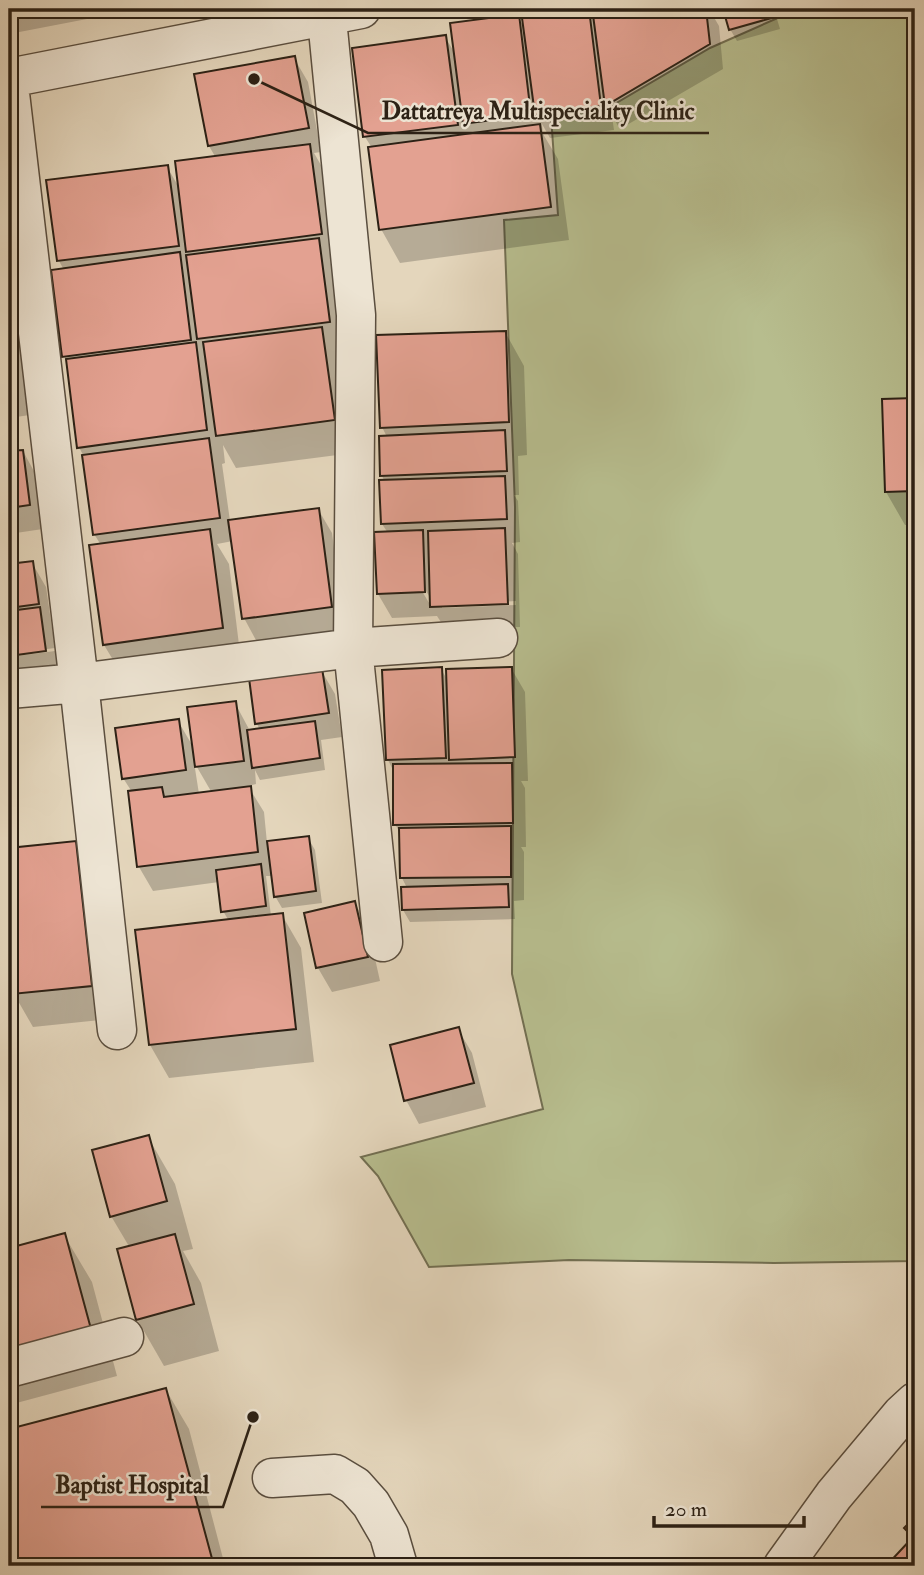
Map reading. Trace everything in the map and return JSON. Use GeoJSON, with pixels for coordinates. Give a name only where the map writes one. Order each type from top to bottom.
{"type":"FeatureCollection","features":[{"type":"Feature","properties":{"kind":"street"},"geometry":{"type":"LineString","coordinates":[[9,78],[338,11],[356,315],[353,648],[383,942]]}},
{"type":"Feature","properties":{"kind":"street"},"geometry":{"type":"LineString","coordinates":[[9,85],[117,1031]]}},
{"type":"Feature","properties":{"kind":"street"},"geometry":{"type":"LineString","coordinates":[[9,689],[79,683],[353,648],[498,638]]}},
{"type":"Feature","properties":{"kind":"street"},"geometry":{"type":"LineString","coordinates":[[9,1368],[124,1337]]}},
{"type":"Feature","properties":{"kind":"street"},"geometry":{"type":"LineString","coordinates":[[783,1566],[834,1495],[915,1402]]}},
{"type":"Feature","properties":{"kind":"street"},"geometry":{"type":"LineString","coordinates":[[272,1478],[335,1474],[355,1486],[371,1504],[389,1535],[398,1566]]}},
{"type":"Feature","properties":{"kind":"green space"},"geometry":{"type":"Polygon","coordinates":[[[798,9],[862,9],[915,19],[915,1261],[774,1263],[569,1260],[429,1267],[378,1176],[361,1157],[543,1109],[512,974],[515,507],[504,220],[558,215],[551,116],[601,112],[710,48],[798,9]]]}},
{"type":"Feature","properties":{"kind":"building"},"geometry":{"type":"Polygon","coordinates":[[[589,9],[601,106],[535,115],[522,18],[589,9]]]}},
{"type":"Feature","properties":{"kind":"building"},"geometry":{"type":"Polygon","coordinates":[[[640,9],[706,9],[710,44],[605,106],[593,15],[640,9]]]}},
{"type":"Feature","properties":{"kind":"building"},"geometry":{"type":"Polygon","coordinates":[[[723,9],[772,9],[775,17],[729,30],[723,9]]]}},
{"type":"Feature","properties":{"kind":"building"},"geometry":{"type":"Polygon","coordinates":[[[519,14],[531,115],[463,124],[450,23],[519,14]]]}},
{"type":"Feature","properties":{"kind":"building"},"geometry":{"type":"Polygon","coordinates":[[[446,35],[458,125],[363,137],[352,48],[446,35]]]}},
{"type":"Feature","properties":{"kind":"building"},"geometry":{"type":"Polygon","coordinates":[[[295,56],[309,128],[208,146],[194,74],[295,56]]]}},
{"type":"Feature","properties":{"kind":"building"},"geometry":{"type":"Polygon","coordinates":[[[540,124],[551,207],[379,230],[368,147],[540,124]]]}},
{"type":"Feature","properties":{"kind":"building"},"geometry":{"type":"Polygon","coordinates":[[[310,144],[322,234],[186,252],[175,161],[310,144]]]}},
{"type":"Feature","properties":{"kind":"building"},"geometry":{"type":"Polygon","coordinates":[[[168,165],[179,246],[57,261],[46,180],[168,165]]]}},
{"type":"Feature","properties":{"kind":"building"},"geometry":{"type":"Polygon","coordinates":[[[319,238],[330,322],[197,339],[186,255],[319,238]]]}},
{"type":"Feature","properties":{"kind":"building"},"geometry":{"type":"Polygon","coordinates":[[[180,252],[191,340],[62,357],[51,270],[180,252]]]}},
{"type":"Feature","properties":{"kind":"building"},"geometry":{"type":"Polygon","coordinates":[[[322,327],[335,420],[216,436],[203,342],[322,327]]]}},
{"type":"Feature","properties":{"kind":"building"},"geometry":{"type":"Polygon","coordinates":[[[506,331],[509,422],[380,428],[376,335],[506,331]]]}},
{"type":"Feature","properties":{"kind":"building"},"geometry":{"type":"Polygon","coordinates":[[[196,342],[207,430],[77,448],[66,359],[196,342]]]}},
{"type":"Feature","properties":{"kind":"building"},"geometry":{"type":"Polygon","coordinates":[[[915,398],[915,491],[885,492],[882,399],[915,398]]]}},
{"type":"Feature","properties":{"kind":"building"},"geometry":{"type":"Polygon","coordinates":[[[505,430],[507,471],[380,476],[379,436],[505,430]]]}},
{"type":"Feature","properties":{"kind":"building"},"geometry":{"type":"Polygon","coordinates":[[[209,438],[220,518],[93,535],[82,455],[209,438]]]}},
{"type":"Feature","properties":{"kind":"building"},"geometry":{"type":"Polygon","coordinates":[[[23,450],[30,505],[9,508],[9,451],[23,450]]]}},
{"type":"Feature","properties":{"kind":"building"},"geometry":{"type":"Polygon","coordinates":[[[505,476],[507,519],[381,524],[379,480],[505,476]]]}},
{"type":"Feature","properties":{"kind":"building"},"geometry":{"type":"Polygon","coordinates":[[[319,508],[332,607],[242,619],[228,520],[319,508]]]}},
{"type":"Feature","properties":{"kind":"building"},"geometry":{"type":"Polygon","coordinates":[[[505,528],[508,604],[430,607],[428,531],[505,528]]]}},
{"type":"Feature","properties":{"kind":"building"},"geometry":{"type":"Polygon","coordinates":[[[210,529],[223,628],[103,645],[89,545],[210,529]]]}},
{"type":"Feature","properties":{"kind":"building"},"geometry":{"type":"Polygon","coordinates":[[[423,530],[425,592],[377,594],[374,532],[423,530]]]}},
{"type":"Feature","properties":{"kind":"building"},"geometry":{"type":"Polygon","coordinates":[[[33,561],[39,604],[9,608],[9,564],[33,561]]]}},
{"type":"Feature","properties":{"kind":"building"},"geometry":{"type":"Polygon","coordinates":[[[40,607],[46,651],[9,656],[9,611],[40,607]]]}},
{"type":"Feature","properties":{"kind":"building"},"geometry":{"type":"Polygon","coordinates":[[[442,667],[446,758],[386,760],[382,670],[442,667]]]}},
{"type":"Feature","properties":{"kind":"building"},"geometry":{"type":"Polygon","coordinates":[[[512,667],[515,757],[449,760],[446,669],[512,667]]]}},
{"type":"Feature","properties":{"kind":"building"},"geometry":{"type":"Polygon","coordinates":[[[322,668],[329,713],[255,724],[249,678],[322,668]]]}},
{"type":"Feature","properties":{"kind":"building"},"geometry":{"type":"Polygon","coordinates":[[[236,701],[244,761],[195,767],[187,707],[236,701]]]}},
{"type":"Feature","properties":{"kind":"building"},"geometry":{"type":"Polygon","coordinates":[[[179,719],[186,770],[122,779],[115,728],[179,719]]]}},
{"type":"Feature","properties":{"kind":"building"},"geometry":{"type":"Polygon","coordinates":[[[315,721],[320,758],[252,768],[247,730],[315,721]]]}},
{"type":"Feature","properties":{"kind":"building"},"geometry":{"type":"Polygon","coordinates":[[[512,763],[513,823],[393,825],[393,764],[512,763]]]}},
{"type":"Feature","properties":{"kind":"building"},"geometry":{"type":"Polygon","coordinates":[[[251,786],[258,852],[137,867],[128,791],[162,787],[164,797],[251,786]]]}},
{"type":"Feature","properties":{"kind":"building"},"geometry":{"type":"Polygon","coordinates":[[[511,826],[511,877],[400,878],[399,828],[511,826]]]}},
{"type":"Feature","properties":{"kind":"building"},"geometry":{"type":"Polygon","coordinates":[[[309,836],[316,891],[274,897],[267,841],[309,836]]]}},
{"type":"Feature","properties":{"kind":"building"},"geometry":{"type":"Polygon","coordinates":[[[76,841],[92,986],[12,994],[9,961],[9,848],[76,841]]]}},
{"type":"Feature","properties":{"kind":"building"},"geometry":{"type":"Polygon","coordinates":[[[261,864],[266,906],[221,912],[216,870],[261,864]]]}},
{"type":"Feature","properties":{"kind":"building"},"geometry":{"type":"Polygon","coordinates":[[[508,884],[509,907],[402,910],[401,887],[508,884]]]}},
{"type":"Feature","properties":{"kind":"building"},"geometry":{"type":"Polygon","coordinates":[[[355,901],[368,957],[316,968],[304,913],[355,901]]]}},
{"type":"Feature","properties":{"kind":"building"},"geometry":{"type":"Polygon","coordinates":[[[283,913],[296,1029],[149,1045],[135,930],[283,913]]]}},
{"type":"Feature","properties":{"kind":"building"},"geometry":{"type":"Polygon","coordinates":[[[459,1027],[474,1083],[404,1101],[390,1045],[459,1027]]]}},
{"type":"Feature","properties":{"kind":"building"},"geometry":{"type":"Polygon","coordinates":[[[149,1135],[167,1201],[110,1217],[92,1150],[149,1135]]]}},
{"type":"Feature","properties":{"kind":"building"},"geometry":{"type":"Polygon","coordinates":[[[65,1233],[91,1329],[9,1351],[9,1248],[65,1233]]]}},
{"type":"Feature","properties":{"kind":"building"},"geometry":{"type":"Polygon","coordinates":[[[175,1234],[194,1304],[136,1320],[117,1249],[175,1234]]]}},
{"type":"Feature","properties":{"kind":"building"},"geometry":{"type":"Polygon","coordinates":[[[166,1388],[214,1566],[9,1566],[9,1429],[166,1388]]]}},
{"type":"Feature","properties":{"kind":"building"},"geometry":{"type":"Polygon","coordinates":[[[915,1517],[915,1566],[886,1566],[913,1537],[904,1528],[915,1517]]]}},
{"type":"Feature","properties":{"kind":"place","name":"Dattatreya Multispeciality Clinic"},"geometry":{"type":"Point","coordinates":[254,79]}},
{"type":"Feature","properties":{"kind":"place","name":"Baptist Hospital"},"geometry":{"type":"Point","coordinates":[253,1417]}}]}
